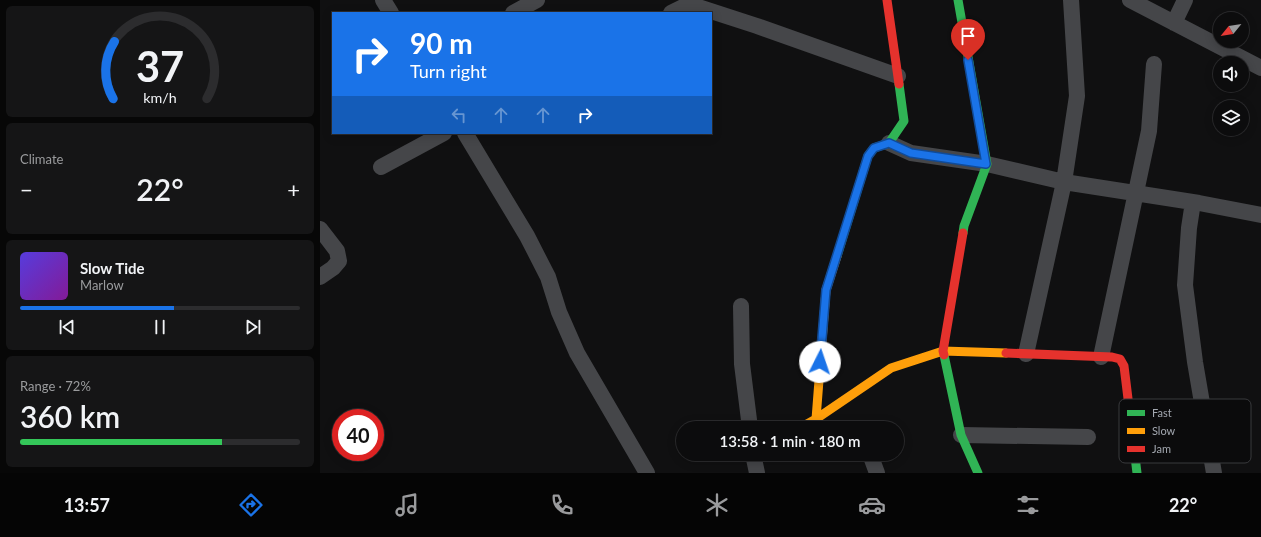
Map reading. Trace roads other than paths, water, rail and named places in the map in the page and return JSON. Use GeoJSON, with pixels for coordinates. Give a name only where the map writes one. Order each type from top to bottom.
{"type":"FeatureCollection","features":[{"type":"Feature","properties":{"kind":"street"},"geometry":{"type":"LineString","coordinates":[[515,12],[537,0]]}},
{"type":"Feature","properties":{"kind":"street"},"geometry":{"type":"LineString","coordinates":[[816,420],[826,290],[868,156],[874,148],[889,143],[904,121],[887,0]]}},
{"type":"Feature","properties":{"kind":"street"},"geometry":{"type":"LineString","coordinates":[[958,0],[986,164],[964,226],[943,352],[961,435],[978,473]]}},
{"type":"Feature","properties":{"kind":"street"},"geometry":{"type":"LineString","coordinates":[[1026,354],[1064,182],[1077,96],[1071,0]]}},
{"type":"Feature","properties":{"kind":"street"},"geometry":{"type":"LineString","coordinates":[[1130,0],[1261,68]]}},
{"type":"Feature","properties":{"kind":"street"},"geometry":{"type":"LineString","coordinates":[[1174,23],[1185,0]]}},
{"type":"Feature","properties":{"kind":"street"},"geometry":{"type":"LineString","coordinates":[[673,12],[689,4],[757,26],[898,76]]}},
{"type":"Feature","properties":{"kind":"street"},"geometry":{"type":"LineString","coordinates":[[1101,356],[1149,131],[1154,64]]}},
{"type":"Feature","properties":{"kind":"street"},"geometry":{"type":"LineString","coordinates":[[381,167],[442,134]]}},
{"type":"Feature","properties":{"kind":"street"},"geometry":{"type":"LineString","coordinates":[[466,134],[527,236],[548,277],[559,312],[577,353],[647,473]]}},
{"type":"Feature","properties":{"kind":"street"},"geometry":{"type":"LineString","coordinates":[[889,143],[911,153],[986,164],[1064,182],[1193,202],[1261,215]]}},
{"type":"Feature","properties":{"kind":"street"},"geometry":{"type":"LineString","coordinates":[[1193,202],[1189,228],[1185,285],[1201,399]]}},
{"type":"Feature","properties":{"kind":"street"},"geometry":{"type":"LineString","coordinates":[[320,229],[337,251],[339,261],[333,268],[320,277]]}},
{"type":"Feature","properties":{"kind":"street"},"geometry":{"type":"LineString","coordinates":[[741,306],[742,364],[749,421]]}},
{"type":"Feature","properties":{"kind":"street"},"geometry":{"type":"LineString","coordinates":[[816,420],[891,368],[943,352],[1101,356],[1120,359],[1124,366],[1128,399]]}},
{"type":"Feature","properties":{"kind":"street"},"geometry":{"type":"LineString","coordinates":[[961,435],[1088,437]]}},
{"type":"Feature","properties":{"kind":"street"},"geometry":{"type":"LineString","coordinates":[[754,461],[757,473]]}},
{"type":"Feature","properties":{"kind":"street"},"geometry":{"type":"LineString","coordinates":[[873,461],[877,473]]}},
{"type":"Feature","properties":{"kind":"street"},"geometry":{"type":"LineString","coordinates":[[1136,463],[1137,473]]}},
{"type":"Feature","properties":{"kind":"street"},"geometry":{"type":"LineString","coordinates":[[1212,463],[1214,473]]}}]}
